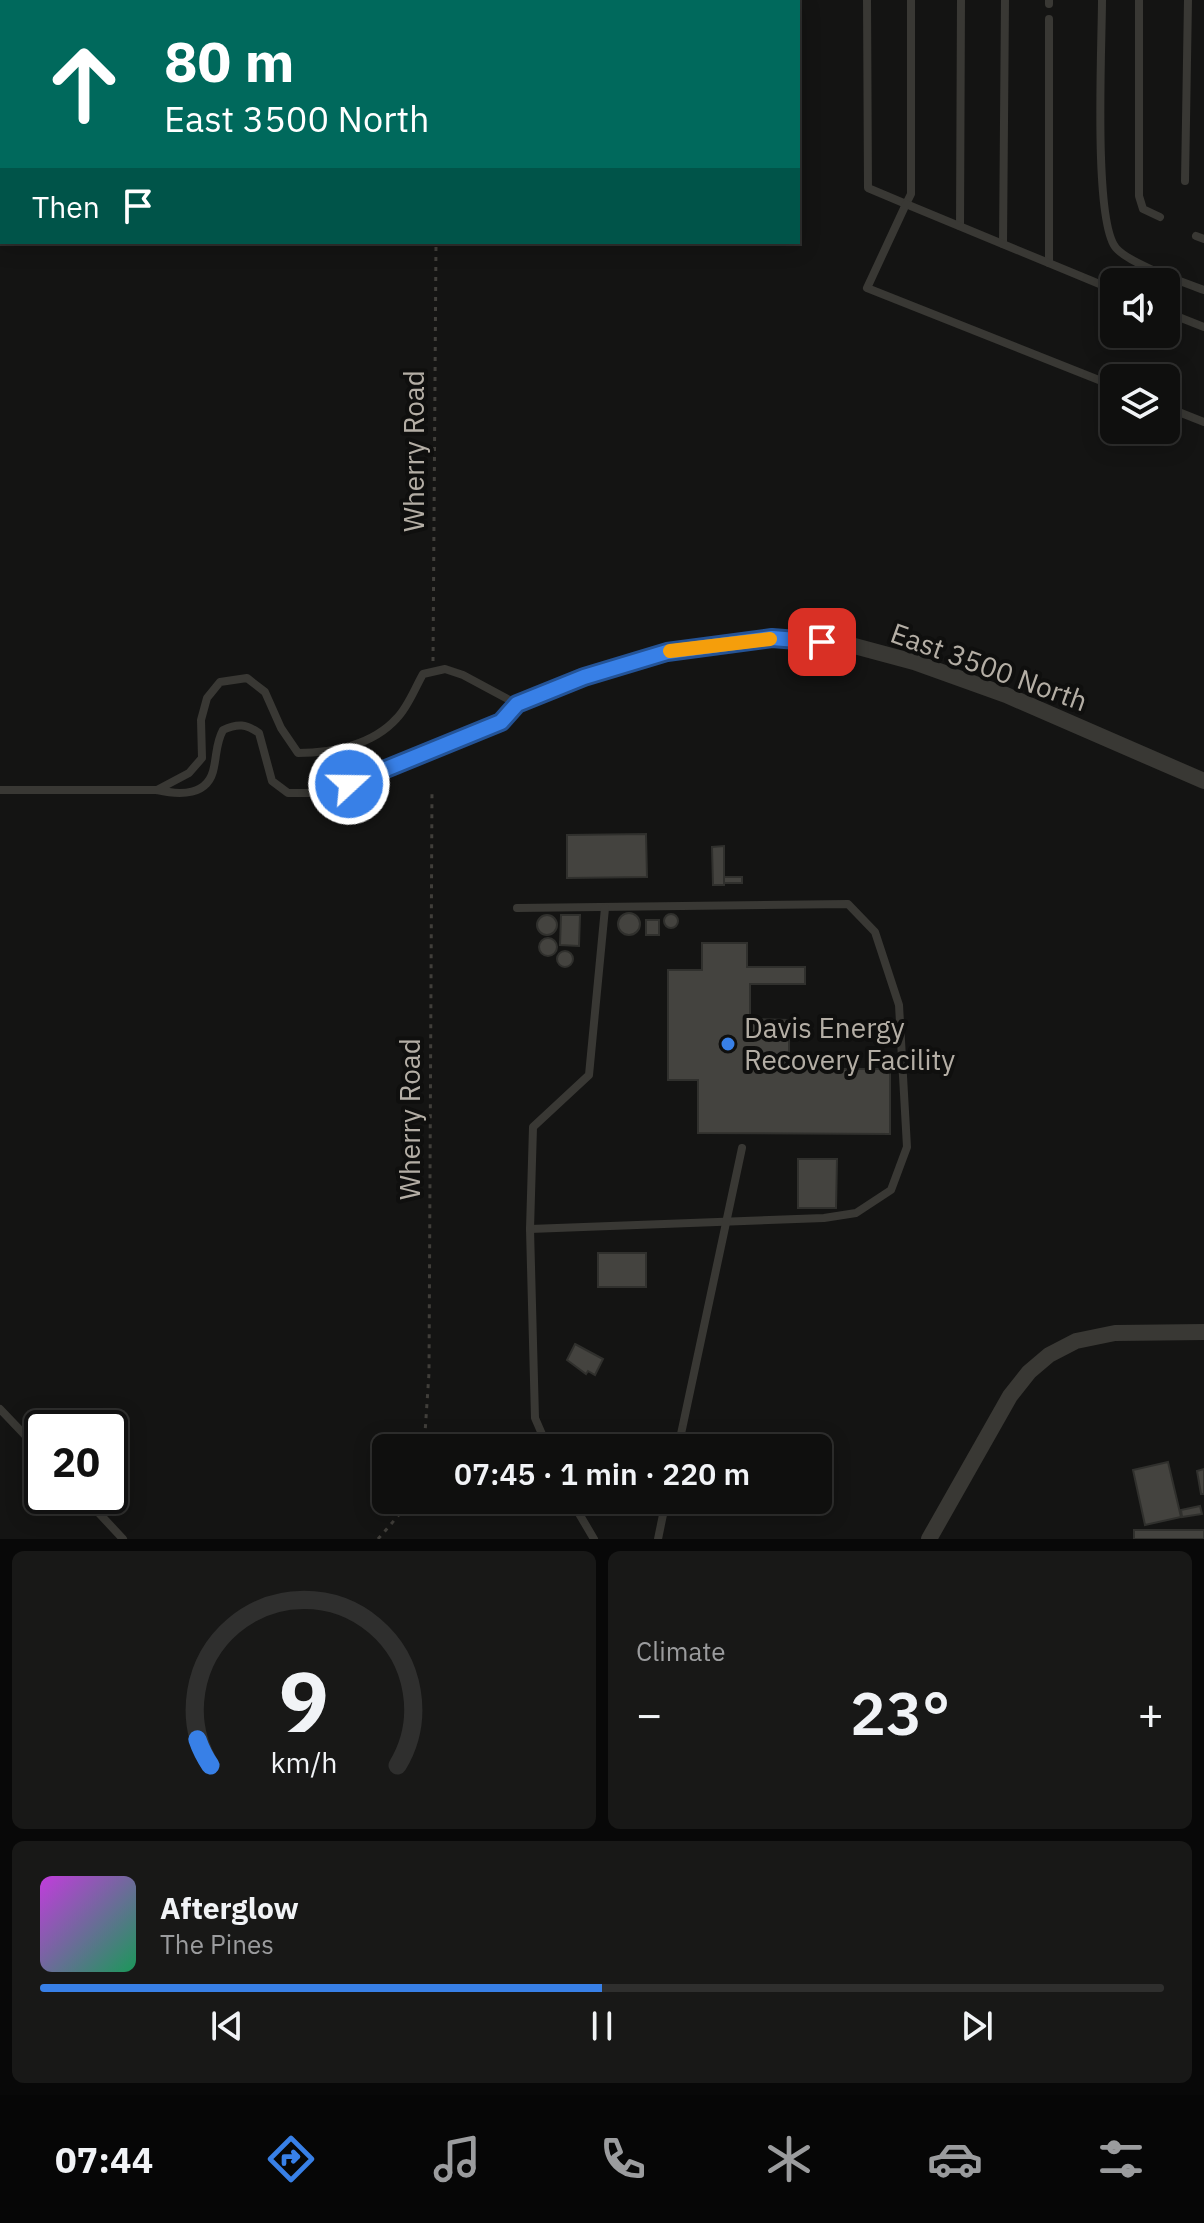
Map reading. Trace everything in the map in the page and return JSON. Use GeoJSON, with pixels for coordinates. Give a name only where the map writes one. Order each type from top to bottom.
{"type":"FeatureCollection","features":[{"type":"Feature","properties":{"kind":"street","name":"East 3500 North"},"geometry":{"type":"LineString","coordinates":[[517,704],[584,677],[667,652],[772,638],[847,644],[914,662],[1006,695],[1204,781]]}},
{"type":"Feature","properties":{"kind":"street"},"geometry":{"type":"LineString","coordinates":[[929,1539],[1010,1396],[1029,1372],[1049,1355],[1076,1341],[1115,1333],[1204,1332]]}},
{"type":"Feature","properties":{"kind":"lane"},"geometry":{"type":"LineString","coordinates":[[867,0],[868,188],[1100,284]]}},
{"type":"Feature","properties":{"kind":"lane"},"geometry":{"type":"LineString","coordinates":[[911,0],[911,194],[867,288],[1100,380]]}},
{"type":"Feature","properties":{"kind":"lane"},"geometry":{"type":"LineString","coordinates":[[960,226],[961,0]]}},
{"type":"Feature","properties":{"kind":"lane"},"geometry":{"type":"LineString","coordinates":[[1003,244],[1005,0]]}},
{"type":"Feature","properties":{"kind":"lane"},"geometry":{"type":"LineString","coordinates":[[1102,0],[1102,179],[1105,222],[1116,248],[1141,264],[1204,290]]}},
{"type":"Feature","properties":{"kind":"lane"},"geometry":{"type":"LineString","coordinates":[[1139,0],[1139,196],[1143,209],[1160,217]]}},
{"type":"Feature","properties":{"kind":"lane"},"geometry":{"type":"LineString","coordinates":[[1185,181],[1188,0]]}},
{"type":"Feature","properties":{"kind":"lane"},"geometry":{"type":"LineString","coordinates":[[1049,19],[1049,263]]}},
{"type":"Feature","properties":{"kind":"lane"},"geometry":{"type":"LineString","coordinates":[[1180,318],[1204,327]]}},
{"type":"Feature","properties":{"kind":"lane"},"geometry":{"type":"LineString","coordinates":[[1180,413],[1204,422]]}},
{"type":"Feature","properties":{"kind":"lane"},"geometry":{"type":"LineString","coordinates":[[0,790],[157,790],[180,795],[200,790],[214,771],[216,744],[223,730],[235,725],[247,725],[259,733],[272,781],[288,793],[317,793],[387,770],[501,722],[517,704],[463,675],[445,669],[423,674],[398,717],[374,737],[327,753],[298,753],[281,728],[265,692],[247,678],[220,682],[207,698],[201,720],[202,758],[189,773],[157,790]]}},
{"type":"Feature","properties":{"kind":"lane"},"geometry":{"type":"LineString","coordinates":[[517,908],[848,904],[875,932],[899,1005],[907,1147],[891,1190],[856,1213],[824,1218],[530,1229]]}},
{"type":"Feature","properties":{"kind":"lane"},"geometry":{"type":"LineString","coordinates":[[542,1434],[535,1418],[530,1229],[533,1127],[589,1075],[605,908]]}},
{"type":"Feature","properties":{"kind":"lane"},"geometry":{"type":"LineString","coordinates":[[681,1434],[742,1148]]}},
{"type":"Feature","properties":{"kind":"lane"},"geometry":{"type":"LineString","coordinates":[[0,1409],[24,1434]]}},
{"type":"Feature","properties":{"kind":"lane"},"geometry":{"type":"LineString","coordinates":[[100,1514],[123,1539]]}},
{"type":"Feature","properties":{"kind":"lane"},"geometry":{"type":"LineString","coordinates":[[579,1514],[594,1539]]}},
{"type":"Feature","properties":{"kind":"lane"},"geometry":{"type":"LineString","coordinates":[[658,1539],[663,1514]]}},
{"type":"Feature","properties":{"kind":"path","name":"Wherry Road"},"geometry":{"type":"LineString","coordinates":[[433,661],[436,244]]}},
{"type":"Feature","properties":{"kind":"path","name":"Wherry Road"},"geometry":{"type":"LineString","coordinates":[[425,1434],[429,1373],[432,790]]}},
{"type":"Feature","properties":{"kind":"path"},"geometry":{"type":"LineString","coordinates":[[378,1539],[399,1514]]}},
{"type":"Feature","properties":{"kind":"building"},"geometry":{"type":"Polygon","coordinates":[[[646,834],[647,877],[567,878],[567,835],[646,834]]]}},
{"type":"Feature","properties":{"kind":"building"},"geometry":{"type":"Polygon","coordinates":[[[724,846],[724,885],[713,885],[712,847],[724,846]]]}},
{"type":"Feature","properties":{"kind":"building"},"geometry":{"type":"Polygon","coordinates":[[[724,877],[742,877],[742,883],[724,883],[724,877]]]}},
{"type":"Feature","properties":{"kind":"building"},"geometry":{"type":"Polygon","coordinates":[[[625,913],[633,913],[640,924],[633,935],[625,935],[618,928],[618,920],[625,913]]]}},
{"type":"Feature","properties":{"kind":"building"},"geometry":{"type":"Polygon","coordinates":[[[671,914],[678,921],[671,928],[664,921],[671,914]]]}},
{"type":"Feature","properties":{"kind":"building"},"geometry":{"type":"Polygon","coordinates":[[[547,915],[554,918],[557,925],[554,932],[547,935],[540,932],[537,925],[540,918],[547,915]]]}},
{"type":"Feature","properties":{"kind":"building"},"geometry":{"type":"Polygon","coordinates":[[[561,915],[580,915],[579,946],[560,945],[561,915]]]}},
{"type":"Feature","properties":{"kind":"building"},"geometry":{"type":"Polygon","coordinates":[[[646,920],[659,920],[659,935],[646,935],[646,920]]]}},
{"type":"Feature","properties":{"kind":"building"},"geometry":{"type":"Polygon","coordinates":[[[548,938],[557,947],[548,956],[539,947],[548,938]]]}},
{"type":"Feature","properties":{"kind":"building","name":"Davis Energy Recovery Facility"},"geometry":{"type":"Polygon","coordinates":[[[702,943],[747,943],[747,967],[805,967],[805,984],[750,984],[750,1019],[789,1020],[789,1069],[890,1069],[890,1134],[698,1133],[698,1080],[668,1080],[668,970],[702,970],[702,943]]]}},
{"type":"Feature","properties":{"kind":"building"},"geometry":{"type":"Polygon","coordinates":[[[565,951],[571,953],[571,965],[565,967],[559,965],[557,959],[559,953],[565,951]]]}},
{"type":"Feature","properties":{"kind":"building"},"geometry":{"type":"Polygon","coordinates":[[[798,1159],[837,1159],[836,1208],[798,1208],[798,1159]]]}},
{"type":"Feature","properties":{"kind":"building"},"geometry":{"type":"Polygon","coordinates":[[[598,1253],[646,1253],[646,1287],[598,1287],[598,1253]]]}},
{"type":"Feature","properties":{"kind":"building"},"geometry":{"type":"Polygon","coordinates":[[[575,1344],[603,1359],[595,1375],[588,1371],[586,1374],[567,1360],[575,1344]]]}},
{"type":"Feature","properties":{"kind":"building"},"geometry":{"type":"Polygon","coordinates":[[[1168,1462],[1181,1517],[1145,1525],[1133,1470],[1168,1462]]]}},
{"type":"Feature","properties":{"kind":"building"},"geometry":{"type":"Polygon","coordinates":[[[1204,1469],[1204,1494],[1201,1494],[1197,1471],[1204,1469]]]}},
{"type":"Feature","properties":{"kind":"building"},"geometry":{"type":"Polygon","coordinates":[[[1200,1506],[1202,1514],[1182,1517],[1181,1510],[1200,1506]]]}},
{"type":"Feature","properties":{"kind":"building"},"geometry":{"type":"Polygon","coordinates":[[[1134,1530],[1204,1530],[1204,1539],[1134,1539],[1134,1530]]]}},
{"type":"Feature","properties":{"kind":"slow traffic"},"geometry":{"type":"LineString","coordinates":[[670,651],[770,639]]}},
{"type":"Feature","properties":{"kind":"place","name":"Davis Energy Recovery Facility"},"geometry":{"type":"Point","coordinates":[728,1044]}},
{"type":"Feature","properties":{"kind":"route"},"geometry":{"type":"LineString","coordinates":[[349,784],[501,722],[517,704],[584,677],[639,660],[667,652],[772,638],[822,642]]}}]}
